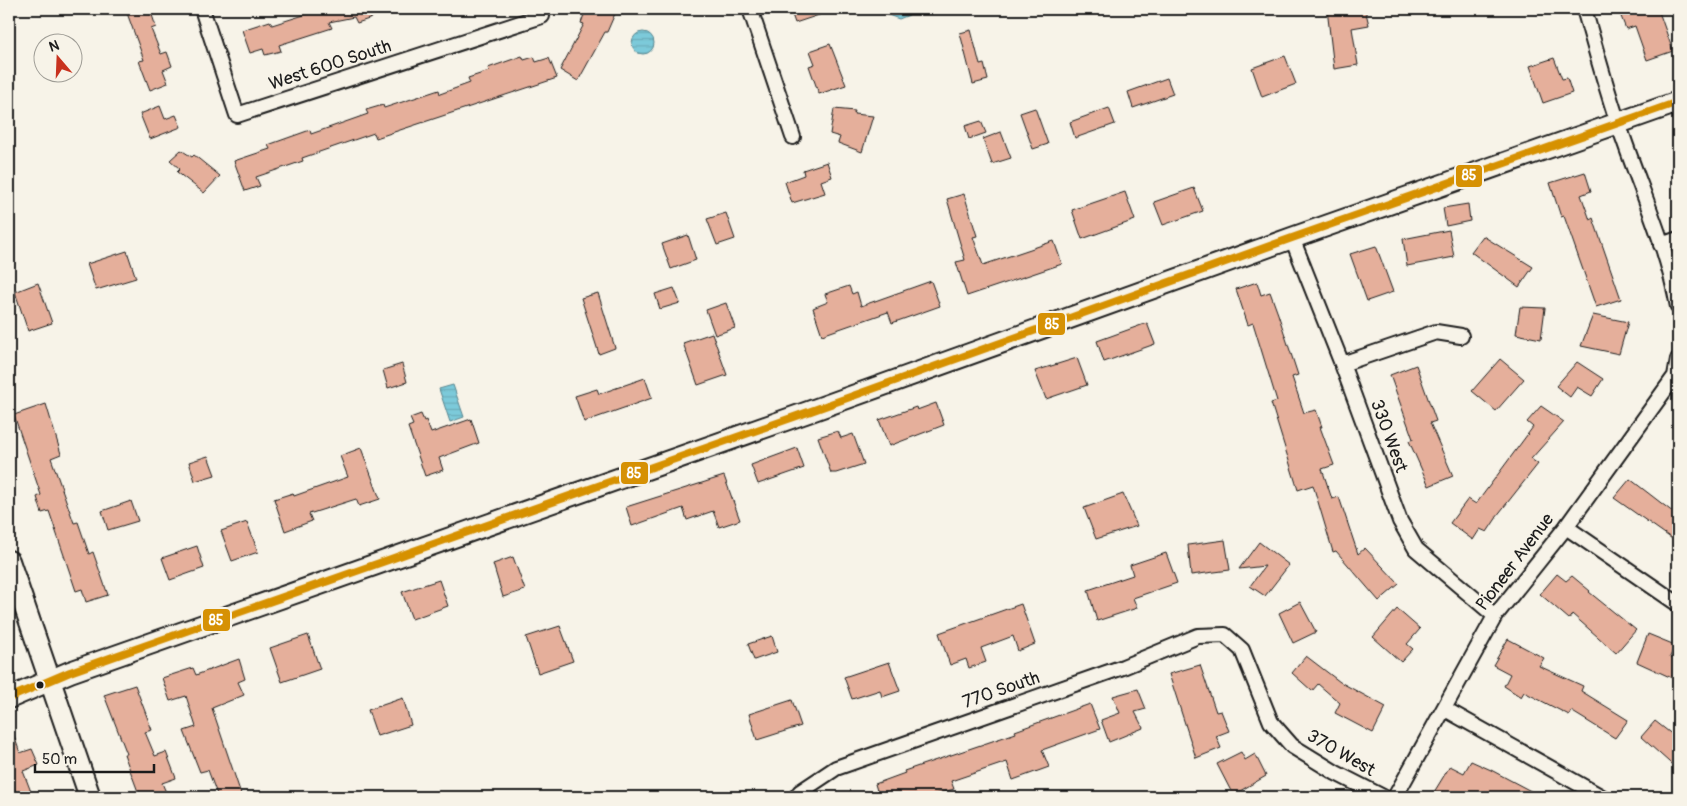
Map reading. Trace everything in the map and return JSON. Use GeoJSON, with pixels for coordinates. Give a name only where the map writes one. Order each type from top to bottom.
{"type":"FeatureCollection","features":[{"type":"Feature","properties":{"kind":"street","name":"West 600 South"},"geometry":{"type":"LineString","coordinates":[[202,9],[237,115],[541,12]]}},
{"type":"Feature","properties":{"kind":"street"},"geometry":{"type":"LineString","coordinates":[[750,9],[793,137]]}},
{"type":"Feature","properties":{"kind":"street"},"geometry":{"type":"LineString","coordinates":[[1584,9],[1618,124],[1661,245],[1676,293],[1678,307]]}},
{"type":"Feature","properties":{"kind":"street"},"geometry":{"type":"LineString","coordinates":[[9,698],[50,680],[811,412],[1292,238],[1678,102]]}},
{"type":"Feature","properties":{"kind":"street","name":"330 West"},"geometry":{"type":"LineString","coordinates":[[1292,238],[1342,364],[1400,521],[1416,549],[1495,616]]}},
{"type":"Feature","properties":{"kind":"street"},"geometry":{"type":"LineString","coordinates":[[1661,245],[1678,239]]}},
{"type":"Feature","properties":{"kind":"street"},"geometry":{"type":"LineString","coordinates":[[1342,364],[1436,332],[1461,336]]}},
{"type":"Feature","properties":{"kind":"street","name":"Pioneer Avenue"},"geometry":{"type":"LineString","coordinates":[[1395,797],[1495,616],[1566,526],[1677,377],[1678,359]]}},
{"type":"Feature","properties":{"kind":"street"},"geometry":{"type":"LineString","coordinates":[[1566,526],[1678,604]]}},
{"type":"Feature","properties":{"kind":"street"},"geometry":{"type":"LineString","coordinates":[[9,561],[90,797]]}},
{"type":"Feature","properties":{"kind":"street","name":"770 South"},"geometry":{"type":"LineString","coordinates":[[796,797],[800,792],[836,768],[1123,667],[1198,636],[1225,635]]}},
{"type":"Feature","properties":{"kind":"street","name":"370 West"},"geometry":{"type":"LineString","coordinates":[[1225,635],[1242,650],[1271,722],[1292,746],[1336,773],[1383,797]]}},
{"type":"Feature","properties":{"kind":"street"},"geometry":{"type":"LineString","coordinates":[[1445,709],[1602,797]]}},
{"type":"Feature","properties":{"kind":"water"},"geometry":{"type":"Polygon","coordinates":[[[884,9],[908,9],[909,15],[899,19],[888,15],[884,9]]]}},
{"type":"Feature","properties":{"kind":"water"},"geometry":{"type":"Polygon","coordinates":[[[643,32],[651,35],[654,43],[651,51],[643,54],[635,51],[632,43],[635,35],[643,32]]]}},
{"type":"Feature","properties":{"kind":"water"},"geometry":{"type":"Polygon","coordinates":[[[453,385],[464,417],[450,422],[439,389],[453,385]]]}},
{"type":"Feature","properties":{"kind":"building"},"geometry":{"type":"Polygon","coordinates":[[[139,9],[150,9],[156,27],[151,29],[161,54],[167,52],[172,66],[163,70],[168,83],[150,90],[139,61],[144,60],[127,13],[139,9]]]}},
{"type":"Feature","properties":{"kind":"building"},"geometry":{"type":"Polygon","coordinates":[[[323,9],[368,9],[372,18],[357,23],[354,17],[329,22],[332,28],[279,45],[281,51],[265,55],[263,49],[250,53],[242,30],[270,21],[272,25],[323,9]]]}},
{"type":"Feature","properties":{"kind":"building"},"geometry":{"type":"Polygon","coordinates":[[[586,9],[617,9],[607,32],[605,32],[578,81],[560,70],[584,24],[581,23],[586,9]]]}},
{"type":"Feature","properties":{"kind":"building"},"geometry":{"type":"Polygon","coordinates":[[[790,9],[831,9],[831,11],[795,23],[790,9]]]}},
{"type":"Feature","properties":{"kind":"building"},"geometry":{"type":"Polygon","coordinates":[[[1327,9],[1365,9],[1369,25],[1352,28],[1358,65],[1334,69],[1327,9]]]}},
{"type":"Feature","properties":{"kind":"building"},"geometry":{"type":"Polygon","coordinates":[[[1618,9],[1658,9],[1673,51],[1647,60],[1635,26],[1626,29],[1618,9]]]}},
{"type":"Feature","properties":{"kind":"building"},"geometry":{"type":"Polygon","coordinates":[[[971,30],[980,65],[984,64],[988,80],[973,84],[960,33],[971,30]]]}},
{"type":"Feature","properties":{"kind":"building"},"geometry":{"type":"Polygon","coordinates":[[[830,44],[846,85],[819,94],[809,66],[815,64],[810,51],[830,44]]]}},
{"type":"Feature","properties":{"kind":"building"},"geometry":{"type":"Polygon","coordinates":[[[522,56],[524,60],[534,57],[536,62],[549,58],[557,78],[376,138],[374,133],[302,158],[303,161],[256,177],[260,186],[245,191],[234,161],[270,149],[268,145],[310,130],[311,134],[368,114],[366,110],[383,105],[384,108],[439,90],[440,94],[470,83],[468,78],[489,71],[488,68],[522,56]]]}},
{"type":"Feature","properties":{"kind":"building"},"geometry":{"type":"Polygon","coordinates":[[[1285,56],[1296,84],[1262,97],[1252,68],[1285,56]]]}},
{"type":"Feature","properties":{"kind":"building"},"geometry":{"type":"Polygon","coordinates":[[[1554,58],[1562,79],[1567,78],[1572,93],[1543,103],[1530,66],[1554,58]]]}},
{"type":"Feature","properties":{"kind":"building"},"geometry":{"type":"Polygon","coordinates":[[[1167,78],[1173,94],[1133,108],[1128,92],[1167,78]]]}},
{"type":"Feature","properties":{"kind":"building"},"geometry":{"type":"Polygon","coordinates":[[[160,106],[165,119],[176,115],[181,127],[150,139],[140,114],[160,106]]]}},
{"type":"Feature","properties":{"kind":"building"},"geometry":{"type":"Polygon","coordinates":[[[1035,108],[1048,144],[1033,149],[1020,113],[1035,108]]]}},
{"type":"Feature","properties":{"kind":"building"},"geometry":{"type":"Polygon","coordinates":[[[1109,108],[1115,124],[1075,138],[1070,122],[1109,108]]]}},
{"type":"Feature","properties":{"kind":"building"},"geometry":{"type":"Polygon","coordinates":[[[834,109],[855,111],[854,114],[873,116],[862,152],[838,143],[840,137],[830,134],[834,109]]]}},
{"type":"Feature","properties":{"kind":"building"},"geometry":{"type":"Polygon","coordinates":[[[981,121],[986,133],[969,139],[965,126],[981,121]]]}},
{"type":"Feature","properties":{"kind":"building"},"geometry":{"type":"Polygon","coordinates":[[[1001,132],[1011,158],[992,164],[983,139],[1001,132]]]}},
{"type":"Feature","properties":{"kind":"building"},"geometry":{"type":"Polygon","coordinates":[[[181,150],[192,157],[194,155],[220,176],[204,193],[177,172],[180,169],[170,160],[181,150]]]}},
{"type":"Feature","properties":{"kind":"building"},"geometry":{"type":"Polygon","coordinates":[[[827,162],[832,177],[821,181],[825,193],[792,203],[785,182],[804,175],[803,170],[827,162]]]}},
{"type":"Feature","properties":{"kind":"building"},"geometry":{"type":"Polygon","coordinates":[[[1585,172],[1591,191],[1581,195],[1590,220],[1593,218],[1621,299],[1596,307],[1564,216],[1561,217],[1550,183],[1585,172]]]}},
{"type":"Feature","properties":{"kind":"building"},"geometry":{"type":"Polygon","coordinates":[[[1194,188],[1203,211],[1163,225],[1154,202],[1194,188]]]}},
{"type":"Feature","properties":{"kind":"building"},"geometry":{"type":"Polygon","coordinates":[[[1125,192],[1135,220],[1082,239],[1072,210],[1125,192]]]}},
{"type":"Feature","properties":{"kind":"building"},"geometry":{"type":"Polygon","coordinates":[[[964,194],[977,236],[973,237],[983,265],[1054,241],[1062,264],[967,296],[956,262],[965,260],[947,199],[964,194]]]}},
{"type":"Feature","properties":{"kind":"building"},"geometry":{"type":"Polygon","coordinates":[[[1468,204],[1470,221],[1446,226],[1443,208],[1468,204]]]}},
{"type":"Feature","properties":{"kind":"building"},"geometry":{"type":"Polygon","coordinates":[[[726,213],[735,239],[717,245],[707,219],[726,213]]]}},
{"type":"Feature","properties":{"kind":"building"},"geometry":{"type":"Polygon","coordinates":[[[1449,230],[1454,257],[1407,266],[1403,239],[1449,230]]]}},
{"type":"Feature","properties":{"kind":"building"},"geometry":{"type":"Polygon","coordinates":[[[688,235],[696,260],[671,269],[662,244],[688,235]]]}},
{"type":"Feature","properties":{"kind":"building"},"geometry":{"type":"Polygon","coordinates":[[[1483,236],[1533,267],[1519,287],[1471,252],[1483,236]]]}},
{"type":"Feature","properties":{"kind":"building"},"geometry":{"type":"Polygon","coordinates":[[[1376,246],[1393,292],[1367,301],[1350,254],[1376,246]]]}},
{"type":"Feature","properties":{"kind":"building"},"geometry":{"type":"Polygon","coordinates":[[[127,251],[136,278],[96,290],[87,264],[127,251]]]}},
{"type":"Feature","properties":{"kind":"building"},"geometry":{"type":"Polygon","coordinates":[[[931,281],[940,306],[892,323],[888,312],[822,335],[813,308],[828,302],[825,294],[849,286],[852,294],[857,292],[861,306],[931,281]]]}},
{"type":"Feature","properties":{"kind":"building"},"geometry":{"type":"Polygon","coordinates":[[[1257,282],[1261,295],[1270,292],[1278,314],[1298,375],[1292,377],[1304,413],[1316,410],[1322,427],[1320,427],[1334,465],[1322,469],[1332,499],[1339,497],[1358,554],[1365,548],[1399,584],[1379,601],[1336,551],[1333,552],[1313,485],[1298,490],[1271,403],[1277,401],[1253,323],[1248,325],[1236,289],[1257,282]]]}},
{"type":"Feature","properties":{"kind":"building"},"geometry":{"type":"Polygon","coordinates":[[[38,283],[52,323],[28,331],[15,292],[38,283]]]}},
{"type":"Feature","properties":{"kind":"building"},"geometry":{"type":"Polygon","coordinates":[[[674,288],[680,303],[660,309],[655,294],[674,288]]]}},
{"type":"Feature","properties":{"kind":"building"},"geometry":{"type":"Polygon","coordinates":[[[598,293],[615,348],[599,354],[581,298],[598,293]]]}},
{"type":"Feature","properties":{"kind":"building"},"geometry":{"type":"Polygon","coordinates":[[[726,303],[735,328],[715,335],[706,310],[726,303]]]}},
{"type":"Feature","properties":{"kind":"building"},"geometry":{"type":"Polygon","coordinates":[[[1520,307],[1545,308],[1541,339],[1516,334],[1520,307]]]}},
{"type":"Feature","properties":{"kind":"building"},"geometry":{"type":"Polygon","coordinates":[[[1593,315],[1628,322],[1619,354],[1581,346],[1593,315]]]}},
{"type":"Feature","properties":{"kind":"building"},"geometry":{"type":"Polygon","coordinates":[[[1147,323],[1155,344],[1104,362],[1097,341],[1147,323]]]}},
{"type":"Feature","properties":{"kind":"building"},"geometry":{"type":"Polygon","coordinates":[[[712,333],[727,375],[698,385],[683,343],[712,333]]]}},
{"type":"Feature","properties":{"kind":"building"},"geometry":{"type":"Polygon","coordinates":[[[1077,358],[1087,385],[1046,399],[1035,371],[1077,358]]]}},
{"type":"Feature","properties":{"kind":"building"},"geometry":{"type":"Polygon","coordinates":[[[1500,359],[1524,379],[1496,411],[1472,391],[1500,359]]]}},
{"type":"Feature","properties":{"kind":"building"},"geometry":{"type":"Polygon","coordinates":[[[1577,362],[1603,379],[1592,396],[1577,387],[1570,397],[1556,386],[1577,362]]]}},
{"type":"Feature","properties":{"kind":"building"},"geometry":{"type":"Polygon","coordinates":[[[402,364],[407,382],[388,388],[383,370],[402,364]]]}},
{"type":"Feature","properties":{"kind":"building"},"geometry":{"type":"Polygon","coordinates":[[[1416,365],[1436,421],[1430,423],[1453,476],[1429,486],[1409,441],[1413,439],[1390,375],[1416,365]]]}},
{"type":"Feature","properties":{"kind":"building"},"geometry":{"type":"Polygon","coordinates":[[[645,378],[652,398],[584,422],[575,396],[597,389],[599,394],[645,378]]]}},
{"type":"Feature","properties":{"kind":"building"},"geometry":{"type":"Polygon","coordinates":[[[936,403],[944,425],[889,446],[879,420],[916,407],[917,410],[936,403]]]}},
{"type":"Feature","properties":{"kind":"building"},"geometry":{"type":"Polygon","coordinates":[[[46,404],[61,454],[51,458],[74,523],[78,522],[89,554],[93,552],[108,595],[86,602],[82,589],[76,591],[49,511],[42,513],[37,497],[41,495],[14,415],[46,404]]]}},
{"type":"Feature","properties":{"kind":"building"},"geometry":{"type":"Polygon","coordinates":[[[1541,406],[1564,422],[1531,459],[1538,464],[1496,517],[1487,532],[1480,529],[1473,540],[1450,523],[1468,499],[1476,504],[1533,427],[1527,422],[1541,406]]]}},
{"type":"Feature","properties":{"kind":"building"},"geometry":{"type":"Polygon","coordinates":[[[421,414],[424,421],[426,420],[431,433],[471,419],[479,443],[439,458],[443,470],[425,476],[408,427],[413,425],[410,418],[421,414]]]}},
{"type":"Feature","properties":{"kind":"building"},"geometry":{"type":"Polygon","coordinates":[[[838,431],[841,438],[853,434],[864,464],[831,473],[818,437],[838,431]]]}},
{"type":"Feature","properties":{"kind":"building"},"geometry":{"type":"Polygon","coordinates":[[[361,448],[380,499],[359,506],[356,499],[309,514],[312,521],[285,531],[274,499],[293,493],[294,496],[348,477],[340,456],[361,448]]]}},
{"type":"Feature","properties":{"kind":"building"},"geometry":{"type":"Polygon","coordinates":[[[797,448],[804,468],[758,484],[751,465],[797,448]]]}},
{"type":"Feature","properties":{"kind":"building"},"geometry":{"type":"Polygon","coordinates":[[[208,456],[215,475],[195,481],[189,462],[208,456]]]}},
{"type":"Feature","properties":{"kind":"building"},"geometry":{"type":"Polygon","coordinates":[[[724,476],[740,520],[719,527],[713,511],[687,520],[683,508],[632,526],[626,507],[724,476]]]}},
{"type":"Feature","properties":{"kind":"building"},"geometry":{"type":"Polygon","coordinates":[[[1630,479],[1678,516],[1678,543],[1614,498],[1630,479]]]}},
{"type":"Feature","properties":{"kind":"building"},"geometry":{"type":"Polygon","coordinates":[[[1123,494],[1137,526],[1096,539],[1084,508],[1123,494]]]}},
{"type":"Feature","properties":{"kind":"building"},"geometry":{"type":"Polygon","coordinates":[[[131,501],[138,521],[108,530],[102,511],[131,501]]]}},
{"type":"Feature","properties":{"kind":"building"},"geometry":{"type":"Polygon","coordinates":[[[247,522],[258,552],[232,561],[221,531],[247,522]]]}},
{"type":"Feature","properties":{"kind":"building"},"geometry":{"type":"Polygon","coordinates":[[[1225,540],[1230,570],[1191,575],[1188,545],[1225,540]]]}},
{"type":"Feature","properties":{"kind":"building"},"geometry":{"type":"Polygon","coordinates":[[[1259,542],[1289,565],[1265,596],[1250,586],[1265,566],[1239,569],[1259,542]]]}},
{"type":"Feature","properties":{"kind":"building"},"geometry":{"type":"Polygon","coordinates":[[[197,546],[204,568],[170,580],[162,558],[197,546]]]}},
{"type":"Feature","properties":{"kind":"building"},"geometry":{"type":"Polygon","coordinates":[[[1166,553],[1177,583],[1133,598],[1137,608],[1097,621],[1088,590],[1133,575],[1130,565],[1166,553]]]}},
{"type":"Feature","properties":{"kind":"building"},"geometry":{"type":"Polygon","coordinates":[[[513,557],[525,590],[503,597],[493,564],[513,557]]]}},
{"type":"Feature","properties":{"kind":"building"},"geometry":{"type":"Polygon","coordinates":[[[1557,574],[1566,581],[1572,576],[1636,630],[1616,653],[1572,614],[1569,619],[1540,594],[1557,574]]]}},
{"type":"Feature","properties":{"kind":"building"},"geometry":{"type":"Polygon","coordinates":[[[439,580],[448,606],[412,619],[402,592],[439,580]]]}},
{"type":"Feature","properties":{"kind":"building"},"geometry":{"type":"Polygon","coordinates":[[[1300,602],[1316,632],[1293,643],[1279,613],[1300,602]]]}},
{"type":"Feature","properties":{"kind":"building"},"geometry":{"type":"Polygon","coordinates":[[[1021,604],[1035,644],[1018,651],[1013,636],[981,648],[986,662],[969,668],[966,659],[950,665],[939,633],[1021,604]]]}},
{"type":"Feature","properties":{"kind":"building"},"geometry":{"type":"Polygon","coordinates":[[[1397,609],[1420,629],[1407,644],[1413,649],[1401,662],[1373,637],[1397,609]]]}},
{"type":"Feature","properties":{"kind":"building"},"geometry":{"type":"Polygon","coordinates":[[[560,626],[573,661],[538,673],[526,637],[560,626]]]}},
{"type":"Feature","properties":{"kind":"building"},"geometry":{"type":"Polygon","coordinates":[[[1648,634],[1675,645],[1670,657],[1678,662],[1672,678],[1637,662],[1648,634]]]}},
{"type":"Feature","properties":{"kind":"building"},"geometry":{"type":"Polygon","coordinates":[[[308,635],[320,669],[282,682],[270,648],[308,635]]]}},
{"type":"Feature","properties":{"kind":"building"},"geometry":{"type":"Polygon","coordinates":[[[772,636],[777,652],[754,660],[748,644],[772,636]]]}},
{"type":"Feature","properties":{"kind":"building"},"geometry":{"type":"Polygon","coordinates":[[[1508,639],[1544,658],[1539,666],[1583,686],[1581,691],[1628,720],[1615,738],[1571,711],[1569,715],[1524,692],[1521,697],[1504,686],[1510,674],[1493,665],[1508,639]]]}},
{"type":"Feature","properties":{"kind":"building"},"geometry":{"type":"Polygon","coordinates":[[[1306,656],[1340,682],[1386,707],[1373,733],[1335,713],[1340,703],[1318,684],[1312,691],[1292,673],[1306,656]]]}},
{"type":"Feature","properties":{"kind":"building"},"geometry":{"type":"Polygon","coordinates":[[[239,659],[245,679],[238,682],[244,695],[212,708],[242,797],[218,797],[208,770],[200,772],[184,731],[196,727],[186,696],[170,701],[162,678],[193,668],[196,675],[239,659]]]}},
{"type":"Feature","properties":{"kind":"building"},"geometry":{"type":"Polygon","coordinates":[[[889,662],[900,691],[882,697],[880,690],[852,699],[844,677],[889,662]]]}},
{"type":"Feature","properties":{"kind":"building"},"geometry":{"type":"Polygon","coordinates":[[[1200,665],[1216,712],[1221,711],[1229,731],[1216,736],[1221,748],[1196,758],[1169,674],[1200,665]]]}},
{"type":"Feature","properties":{"kind":"building"},"geometry":{"type":"Polygon","coordinates":[[[135,685],[152,730],[145,732],[155,756],[166,752],[176,778],[162,783],[168,797],[140,797],[124,754],[127,754],[104,695],[135,685]]]}},
{"type":"Feature","properties":{"kind":"building"},"geometry":{"type":"Polygon","coordinates":[[[1138,689],[1146,709],[1135,712],[1143,728],[1109,742],[1101,720],[1120,713],[1113,696],[1138,689]]]}},
{"type":"Feature","properties":{"kind":"building"},"geometry":{"type":"Polygon","coordinates":[[[403,698],[411,725],[377,736],[368,710],[403,698]]]}},
{"type":"Feature","properties":{"kind":"building"},"geometry":{"type":"Polygon","coordinates":[[[792,700],[801,726],[757,740],[749,714],[792,700]]]}},
{"type":"Feature","properties":{"kind":"building"},"geometry":{"type":"Polygon","coordinates":[[[1090,704],[1100,729],[1042,750],[1049,767],[1013,780],[1007,762],[951,781],[954,789],[927,797],[879,797],[875,784],[905,773],[904,771],[1016,733],[1015,731],[1090,704]]]}},
{"type":"Feature","properties":{"kind":"building"},"geometry":{"type":"Polygon","coordinates":[[[1655,721],[1678,739],[1678,770],[1641,737],[1655,721]]]}},
{"type":"Feature","properties":{"kind":"building"},"geometry":{"type":"Polygon","coordinates":[[[11,727],[20,753],[32,749],[39,765],[23,771],[33,797],[17,797],[9,774],[9,728],[11,727]]]}},
{"type":"Feature","properties":{"kind":"building"},"geometry":{"type":"Polygon","coordinates":[[[1241,752],[1245,760],[1255,754],[1266,776],[1233,795],[1217,764],[1241,752]]]}},
{"type":"Feature","properties":{"kind":"building"},"geometry":{"type":"Polygon","coordinates":[[[1471,761],[1542,797],[1431,797],[1450,766],[1464,773],[1471,761]]]}},
{"type":"Feature","properties":{"kind":"transit line","name":"85"},"geometry":{"type":"LineString","coordinates":[[9,698],[70,672],[811,411],[1678,102]]}}]}
